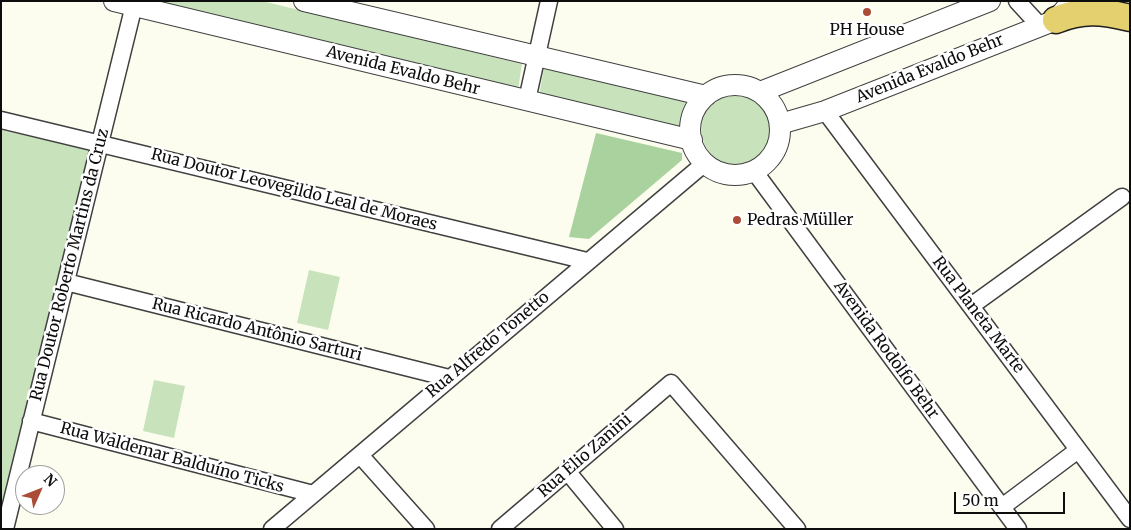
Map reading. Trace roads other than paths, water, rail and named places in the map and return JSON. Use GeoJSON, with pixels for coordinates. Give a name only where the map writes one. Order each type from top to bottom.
{"type":"FeatureCollection","features":[{"type":"Feature","properties":{"kind":"highway"},"geometry":{"type":"LineString","coordinates":[[1121,1],[1130,10]]}},
{"type":"Feature","properties":{"kind":"highway"},"geometry":{"type":"LineString","coordinates":[[1056,16],[1073,13],[1108,12],[1130,18]]}},
{"type":"Feature","properties":{"kind":"street","name":"Avenida Evaldo Behr"},"geometry":{"type":"LineString","coordinates":[[114,1],[135,4],[692,140]]}},
{"type":"Feature","properties":{"kind":"street"},"geometry":{"type":"LineString","coordinates":[[304,1],[706,96]]}},
{"type":"Feature","properties":{"kind":"street"},"geometry":{"type":"LineString","coordinates":[[526,100],[549,1]]}},
{"type":"Feature","properties":{"kind":"street"},"geometry":{"type":"LineString","coordinates":[[760,92],[990,1]]}},
{"type":"Feature","properties":{"kind":"street"},"geometry":{"type":"LineString","coordinates":[[1017,1],[1056,16]]}},
{"type":"Feature","properties":{"kind":"street","name":"Rua Doutor Roberto Martins da Cruz"},"geometry":{"type":"LineString","coordinates":[[5,529],[135,4]]}},
{"type":"Feature","properties":{"kind":"street","name":"Avenida Evaldo Behr"},"geometry":{"type":"LineString","coordinates":[[780,124],[825,111],[1056,16]]}},
{"type":"Feature","properties":{"kind":"street"},"geometry":{"type":"LineString","coordinates":[[742,85],[760,92],[774,106],[780,124],[779,143],[770,160],[754,171],[737,175],[720,172],[704,163],[696,152],[692,140],[691,124],[696,108],[706,96],[723,86],[742,85]]}},
{"type":"Feature","properties":{"kind":"street","name":"Rua Planeta Marte"},"geometry":{"type":"LineString","coordinates":[[825,111],[1130,519]]}},
{"type":"Feature","properties":{"kind":"street","name":"Rua Doutor Leovegildo Leal de Moraes"},"geometry":{"type":"LineString","coordinates":[[1,120],[587,261]]}},
{"type":"Feature","properties":{"kind":"street","name":"Rua Alfredo Tonetto"},"geometry":{"type":"LineString","coordinates":[[272,529],[704,163]]}},
{"type":"Feature","properties":{"kind":"street","name":"Avenida Rodolfo Behr"},"geometry":{"type":"LineString","coordinates":[[754,171],[1018,529]]}},
{"type":"Feature","properties":{"kind":"street"},"geometry":{"type":"LineString","coordinates":[[971,306],[1122,197]]}},
{"type":"Feature","properties":{"kind":"street","name":"Rua Ricardo Antônio Sarturi"},"geometry":{"type":"LineString","coordinates":[[66,282],[449,378]]}},
{"type":"Feature","properties":{"kind":"street","name":"Rua Élio Zanini"},"geometry":{"type":"LineString","coordinates":[[500,529],[670,383],[797,529]]}},
{"type":"Feature","properties":{"kind":"street","name":"Rua Waldemar Balduíno Ticks"},"geometry":{"type":"LineString","coordinates":[[32,421],[313,494]]}},
{"type":"Feature","properties":{"kind":"street"},"geometry":{"type":"LineString","coordinates":[[1002,507],[1078,450]]}},
{"type":"Feature","properties":{"kind":"street"},"geometry":{"type":"LineString","coordinates":[[360,455],[426,529]]}},
{"type":"Feature","properties":{"kind":"street"},"geometry":{"type":"LineString","coordinates":[[567,471],[615,529]]}},
{"type":"Feature","properties":{"kind":"place","name":"PH House"},"geometry":{"type":"Point","coordinates":[867,12]}},
{"type":"Feature","properties":{"kind":"place","name":"Pedras Müller"},"geometry":{"type":"Point","coordinates":[737,220]}}]}
